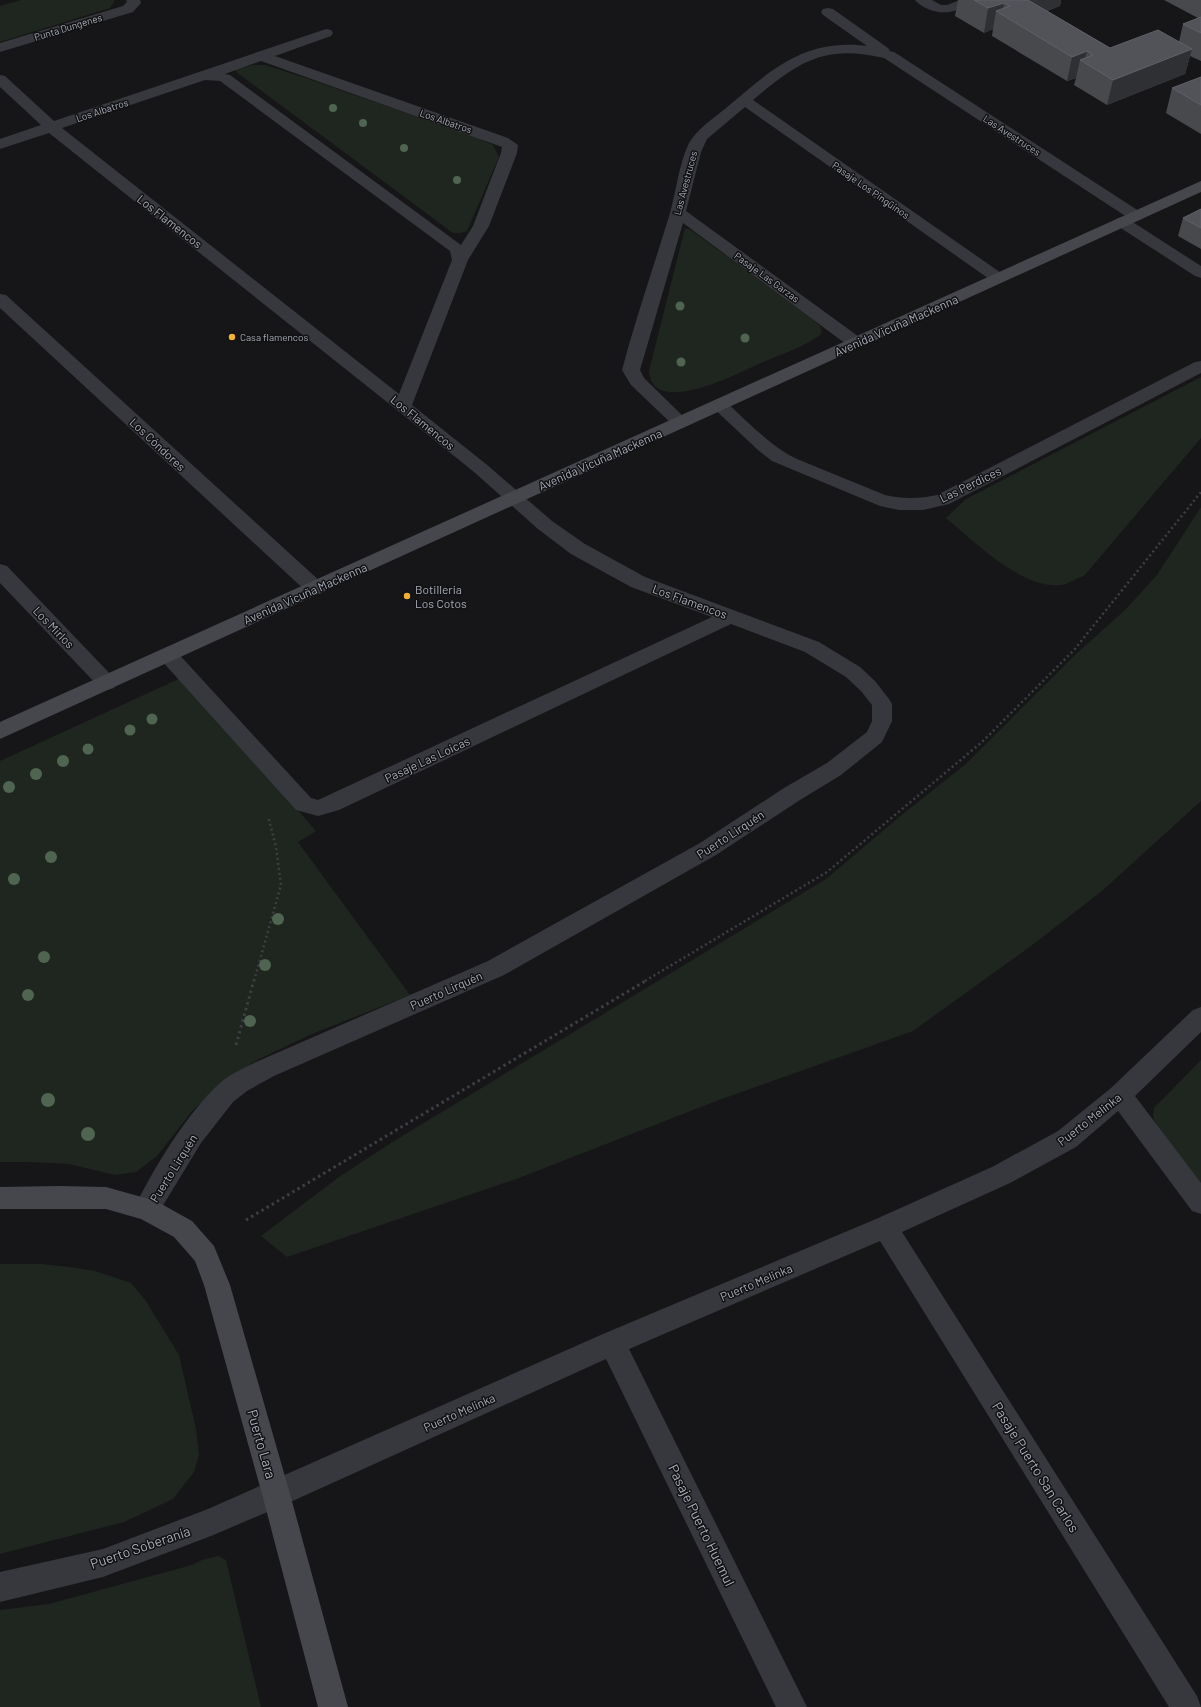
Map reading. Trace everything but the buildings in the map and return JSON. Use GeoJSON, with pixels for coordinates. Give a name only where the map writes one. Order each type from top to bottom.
{"type":"FeatureCollection","features":[{"type":"Feature","properties":{"kind":"street"},"geometry":{"type":"LineString","coordinates":[[922,0],[937,9],[944,10],[972,0]]}},
{"type":"Feature","properties":{"kind":"street","name":"Punta Dungenes"},"geometry":{"type":"LineString","coordinates":[[0,48],[128,9],[133,1]]}},
{"type":"Feature","properties":{"kind":"street","name":"Las Avestruces"},"geometry":{"type":"LineString","coordinates":[[828,12],[1129,219]]}},
{"type":"Feature","properties":{"kind":"street","name":"Los Albatros"},"geometry":{"type":"LineString","coordinates":[[0,144],[204,76],[326,33]]}},
{"type":"Feature","properties":{"kind":"street","name":"Las Avestruces"},"geometry":{"type":"LineString","coordinates":[[680,422],[637,382],[631,370],[697,143],[702,136],[744,100],[795,61],[826,51],[853,49],[870,50],[889,55]]}},
{"type":"Feature","properties":{"kind":"street","name":"Los Albatros"},"geometry":{"type":"LineString","coordinates":[[262,56],[503,141],[510,145],[509,153],[482,226],[460,260],[403,406]]}},
{"type":"Feature","properties":{"kind":"street","name":"Los Albatros"},"geometry":{"type":"LineString","coordinates":[[204,76],[217,76],[225,78],[457,249],[460,260]]}},
{"type":"Feature","properties":{"kind":"street","name":"Los Flamencos"},"geometry":{"type":"LineString","coordinates":[[0,79],[51,127],[403,406],[545,525],[578,549],[607,566],[645,585],[812,647],[853,672],[868,686],[882,704]]}},
{"type":"Feature","properties":{"kind":"street","name":"Pasaje Los Pingüinos"},"geometry":{"type":"LineString","coordinates":[[744,100],[998,278]]}},
{"type":"Feature","properties":{"kind":"street","name":"Avenida Vicuña Mackenna"},"geometry":{"type":"LineString","coordinates":[[0,731],[1201,186]]}},
{"type":"Feature","properties":{"kind":"street","name":"Pasaje Las Garzas"},"geometry":{"type":"LineString","coordinates":[[678,212],[856,343]]}},
{"type":"Feature","properties":{"kind":"street"},"geometry":{"type":"LineString","coordinates":[[1129,219],[1201,273]]}},
{"type":"Feature","properties":{"kind":"street","name":"Los Cóndores"},"geometry":{"type":"LineString","coordinates":[[0,299],[316,588]]}},
{"type":"Feature","properties":{"kind":"street","name":"Las Perdices"},"geometry":{"type":"LineString","coordinates":[[719,405],[778,457],[880,500],[899,504],[923,504],[942,500],[1201,366]]}},
{"type":"Feature","properties":{"kind":"street","name":"Los Mirlos"},"geometry":{"type":"LineString","coordinates":[[0,571],[107,683]]}},
{"type":"Feature","properties":{"kind":"street","name":"Pasaje Las Loicas"},"geometry":{"type":"LineString","coordinates":[[168,655],[304,804],[318,808],[331,804],[731,616]]}},
{"type":"Feature","properties":{"kind":"street","name":"Puerto Lirquén"},"geometry":{"type":"LineString","coordinates":[[0,1198],[106,1198],[147,1209],[187,1141],[224,1095],[244,1080],[265,1069],[496,968],[708,849],[792,794],[834,769],[875,737],[882,721],[882,704]]}},
{"type":"Feature","properties":{"kind":"street","name":"Puerto Melinka"},"geometry":{"type":"LineString","coordinates":[[276,1494],[612,1343],[886,1227],[1001,1175],[1067,1139],[1120,1095],[1201,1017]]}},
{"type":"Feature","properties":{"kind":"street"},"geometry":{"type":"LineString","coordinates":[[1120,1095],[1201,1203]]}},
{"type":"Feature","properties":{"kind":"street","name":"Puerto Lara"},"geometry":{"type":"LineString","coordinates":[[147,1209],[183,1229],[205,1254],[217,1285],[276,1494],[332,1707]]}},
{"type":"Feature","properties":{"kind":"street","name":"Pasaje Puerto San Carlos"},"geometry":{"type":"LineString","coordinates":[[886,1227],[1186,1707]]}},
{"type":"Feature","properties":{"kind":"street","name":"Pasaje Puerto Huemul"},"geometry":{"type":"LineString","coordinates":[[612,1343],[792,1707]]}},
{"type":"Feature","properties":{"kind":"street","name":"Puerto Soberanía"},"geometry":{"type":"LineString","coordinates":[[0,1587],[103,1563],[192,1529],[276,1494]]}},
{"type":"Feature","properties":{"kind":"path"},"geometry":{"type":"LineString","coordinates":[[246,1220],[400,1129],[826,872],[982,742],[1074,650],[1201,492]]}},
{"type":"Feature","properties":{"kind":"path"},"geometry":{"type":"LineString","coordinates":[[224,1095],[236,1042],[281,885],[276,847],[265,800],[264,775],[266,762]]}},
{"type":"Feature","properties":{"kind":"shaded area"},"geometry":{"type":"Polygon","coordinates":[[[21,0],[115,0],[110,8],[0,42],[0,6],[21,0]]]}},
{"type":"Feature","properties":{"kind":"shaded area"},"geometry":{"type":"Polygon","coordinates":[[[253,65],[265,65],[306,78],[475,137],[493,145],[499,157],[467,231],[453,233],[236,72],[237,69],[253,65]]]}},
{"type":"Feature","properties":{"kind":"shaded area"},"geometry":{"type":"Polygon","coordinates":[[[685,228],[691,230],[811,318],[820,326],[822,332],[819,336],[795,349],[718,382],[699,388],[681,392],[665,391],[654,385],[649,371],[685,228]]]}},
{"type":"Feature","properties":{"kind":"shaded area"},"geometry":{"type":"Polygon","coordinates":[[[1201,377],[1201,438],[1084,576],[1061,585],[1046,584],[1030,580],[999,562],[946,518],[966,499],[1201,377]]]}},
{"type":"Feature","properties":{"kind":"shaded area"},"geometry":{"type":"Polygon","coordinates":[[[1201,507],[1201,801],[1102,891],[1031,946],[913,1031],[711,1103],[519,1178],[287,1257],[261,1236],[339,1177],[394,1141],[826,879],[904,813],[966,764],[1076,654],[1126,609],[1157,575],[1201,507]]]}},
{"type":"Feature","properties":{"kind":"shaded area"},"geometry":{"type":"Polygon","coordinates":[[[183,677],[316,831],[298,842],[410,995],[312,1034],[259,1059],[225,1080],[193,1110],[157,1156],[136,1172],[115,1175],[69,1164],[0,1162],[0,761],[183,677]]]}},
{"type":"Feature","properties":{"kind":"shaded area"},"geometry":{"type":"Polygon","coordinates":[[[1201,1060],[1201,1190],[1155,1126],[1153,1116],[1154,1108],[1201,1060]]]}},
{"type":"Feature","properties":{"kind":"shaded area"},"geometry":{"type":"Polygon","coordinates":[[[0,1264],[42,1264],[95,1271],[131,1283],[146,1301],[179,1355],[196,1429],[199,1455],[194,1472],[173,1499],[124,1522],[0,1554],[0,1264]]]}},
{"type":"Feature","properties":{"kind":"shaded area"},"geometry":{"type":"Polygon","coordinates":[[[218,1556],[226,1560],[261,1707],[0,1707],[0,1610],[49,1604],[192,1565],[202,1560],[218,1556]]]}},
{"type":"Feature","properties":{"kind":"place","name":"Casa flamencos"},"geometry":{"type":"Point","coordinates":[232,337]}},
{"type":"Feature","properties":{"kind":"place","name":"Botilleria Los Cotos"},"geometry":{"type":"Point","coordinates":[407,596]}}]}
